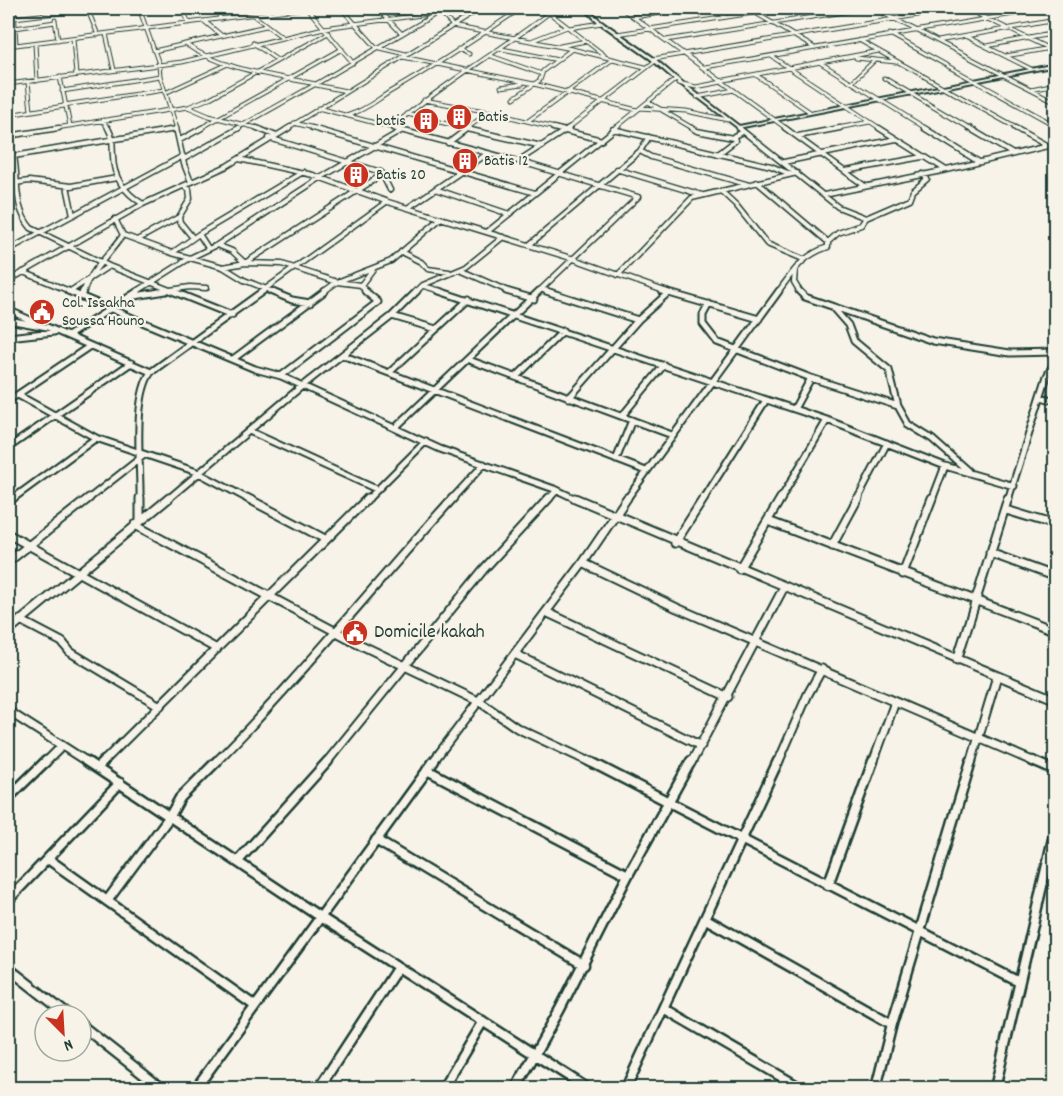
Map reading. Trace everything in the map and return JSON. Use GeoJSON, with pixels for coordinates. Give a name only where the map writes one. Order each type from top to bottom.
{"type":"FeatureCollection","features":[{"type":"Feature","properties":{"kind":"street"},"geometry":{"type":"LineString","coordinates":[[8,8],[13,8],[16,45]]}},
{"type":"Feature","properties":{"kind":"street"},"geometry":{"type":"LineString","coordinates":[[88,8],[98,35]]}},
{"type":"Feature","properties":{"kind":"street"},"geometry":{"type":"LineString","coordinates":[[14,18],[99,8]]}},
{"type":"Feature","properties":{"kind":"street"},"geometry":{"type":"LineString","coordinates":[[139,8],[159,64],[160,76],[191,182]]}},
{"type":"Feature","properties":{"kind":"street"},"geometry":{"type":"LineString","coordinates":[[182,8],[189,23]]}},
{"type":"Feature","properties":{"kind":"street"},"geometry":{"type":"LineString","coordinates":[[221,19],[215,8],[222,8]]}},
{"type":"Feature","properties":{"kind":"street"},"geometry":{"type":"LineString","coordinates":[[8,46],[305,8],[353,63]]}},
{"type":"Feature","properties":{"kind":"street"},"geometry":{"type":"LineString","coordinates":[[341,8],[376,47],[405,56],[638,109],[659,109],[728,120]]}},
{"type":"Feature","properties":{"kind":"street"},"geometry":{"type":"LineString","coordinates":[[377,8],[402,34]]}},
{"type":"Feature","properties":{"kind":"street"},"geometry":{"type":"LineString","coordinates":[[435,8],[452,26],[572,49],[645,67]]}},
{"type":"Feature","properties":{"kind":"street"},"geometry":{"type":"LineString","coordinates":[[8,250],[41,235],[122,187],[244,126],[446,8]]}},
{"type":"Feature","properties":{"kind":"street"},"geometry":{"type":"LineString","coordinates":[[8,281],[143,204],[238,159],[482,8]]}},
{"type":"Feature","properties":{"kind":"street"},"geometry":{"type":"LineString","coordinates":[[350,115],[367,109],[378,99],[438,64],[520,8],[549,13]]}},
{"type":"Feature","properties":{"kind":"street"},"geometry":{"type":"LineString","coordinates":[[543,8],[606,57]]}},
{"type":"Feature","properties":{"kind":"street"},"geometry":{"type":"LineString","coordinates":[[587,9],[604,8]]}},
{"type":"Feature","properties":{"kind":"street"},"geometry":{"type":"LineString","coordinates":[[621,8],[686,53],[865,186]]}},
{"type":"Feature","properties":{"kind":"street"},"geometry":{"type":"LineString","coordinates":[[633,17],[696,8]]}},
{"type":"Feature","properties":{"kind":"street"},"geometry":{"type":"LineString","coordinates":[[711,8],[726,17]]}},
{"type":"Feature","properties":{"kind":"street"},"geometry":{"type":"LineString","coordinates":[[747,8],[814,47]]}},
{"type":"Feature","properties":{"kind":"street"},"geometry":{"type":"LineString","coordinates":[[617,34],[785,8]]}},
{"type":"Feature","properties":{"kind":"street"},"geometry":{"type":"LineString","coordinates":[[666,40],[872,8],[897,18],[1055,102]]}},
{"type":"Feature","properties":{"kind":"street"},"geometry":{"type":"LineString","coordinates":[[518,161],[565,131],[654,60],[960,8]]}},
{"type":"Feature","properties":{"kind":"street"},"geometry":{"type":"LineString","coordinates":[[965,8],[1056,52]]}},
{"type":"Feature","properties":{"kind":"street"},"geometry":{"type":"LineString","coordinates":[[705,67],[1048,8]]}},
{"type":"Feature","properties":{"kind":"street"},"geometry":{"type":"LineString","coordinates":[[408,9],[413,16]]}},
{"type":"Feature","properties":{"kind":"street"},"geometry":{"type":"LineString","coordinates":[[587,9],[602,23],[654,60],[675,81],[784,162],[838,207],[866,218]]}},
{"type":"Feature","properties":{"kind":"street"},"geometry":{"type":"LineString","coordinates":[[8,84],[182,62],[324,28],[438,12]]}},
{"type":"Feature","properties":{"kind":"street"},"geometry":{"type":"LineString","coordinates":[[53,13],[58,40]]}},
{"type":"Feature","properties":{"kind":"street"},"geometry":{"type":"LineString","coordinates":[[392,127],[424,100],[502,49],[549,13]]}},
{"type":"Feature","properties":{"kind":"street"},"geometry":{"type":"LineString","coordinates":[[253,15],[282,37]]}},
{"type":"Feature","properties":{"kind":"street"},"geometry":{"type":"LineString","coordinates":[[938,41],[1056,20]]}},
{"type":"Feature","properties":{"kind":"street"},"geometry":{"type":"LineString","coordinates":[[204,21],[222,36]]}},
{"type":"Feature","properties":{"kind":"street"},"geometry":{"type":"LineString","coordinates":[[15,28],[55,22]]}},
{"type":"Feature","properties":{"kind":"street"},"geometry":{"type":"LineString","coordinates":[[530,41],[568,28],[602,23]]}},
{"type":"Feature","properties":{"kind":"street"},"geometry":{"type":"LineString","coordinates":[[154,51],[266,26]]}},
{"type":"Feature","properties":{"kind":"street"},"geometry":{"type":"LineString","coordinates":[[8,136],[188,107],[210,98],[328,33]]}},
{"type":"Feature","properties":{"kind":"street"},"geometry":{"type":"LineString","coordinates":[[986,46],[1056,33]]}},
{"type":"Feature","properties":{"kind":"street"},"geometry":{"type":"LineString","coordinates":[[106,34],[114,70]]}},
{"type":"Feature","properties":{"kind":"street"},"geometry":{"type":"LineString","coordinates":[[890,34],[1056,126]]}},
{"type":"Feature","properties":{"kind":"street"},"geometry":{"type":"LineString","coordinates":[[966,36],[1031,69]]}},
{"type":"Feature","properties":{"kind":"street"},"geometry":{"type":"LineString","coordinates":[[73,38],[76,75]]}},
{"type":"Feature","properties":{"kind":"street"},"geometry":{"type":"LineString","coordinates":[[858,39],[1046,146]]}},
{"type":"Feature","properties":{"kind":"street"},"geometry":{"type":"LineString","coordinates":[[557,46],[586,40]]}},
{"type":"Feature","properties":{"kind":"street"},"geometry":{"type":"LineString","coordinates":[[35,43],[37,81]]}},
{"type":"Feature","properties":{"kind":"street"},"geometry":{"type":"LineString","coordinates":[[185,44],[203,56],[228,64],[346,91]]}},
{"type":"Feature","properties":{"kind":"street"},"geometry":{"type":"LineString","coordinates":[[253,44],[277,60]]}},
{"type":"Feature","properties":{"kind":"street"},"geometry":{"type":"LineString","coordinates":[[1005,56],[1056,47]]}},
{"type":"Feature","properties":{"kind":"street"},"geometry":{"type":"LineString","coordinates":[[180,140],[342,49]]}},
{"type":"Feature","properties":{"kind":"street"},"geometry":{"type":"LineString","coordinates":[[458,49],[469,54]]}},
{"type":"Feature","properties":{"kind":"street"},"geometry":{"type":"LineString","coordinates":[[502,49],[558,60]]}},
{"type":"Feature","properties":{"kind":"street"},"geometry":{"type":"LineString","coordinates":[[514,98],[534,84],[543,76],[542,74],[572,49]]}},
{"type":"Feature","properties":{"kind":"street"},"geometry":{"type":"LineString","coordinates":[[681,84],[696,87],[879,51]]}},
{"type":"Feature","properties":{"kind":"street"},"geometry":{"type":"LineString","coordinates":[[771,55],[896,139],[947,170]]}},
{"type":"Feature","properties":{"kind":"street"},"geometry":{"type":"LineString","coordinates":[[491,56],[542,74]]}},
{"type":"Feature","properties":{"kind":"street"},"geometry":{"type":"LineString","coordinates":[[848,57],[900,63]]}},
{"type":"Feature","properties":{"kind":"street"},"geometry":{"type":"LineString","coordinates":[[528,121],[613,59]]}},
{"type":"Feature","properties":{"kind":"street"},"geometry":{"type":"LineString","coordinates":[[852,82],[875,60]]}},
{"type":"Feature","properties":{"kind":"street"},"geometry":{"type":"LineString","coordinates":[[819,62],[980,162]]}},
{"type":"Feature","properties":{"kind":"street"},"geometry":{"type":"LineString","coordinates":[[8,115],[165,91],[207,76],[228,64]]}},
{"type":"Feature","properties":{"kind":"street"},"geometry":{"type":"LineString","coordinates":[[718,154],[735,141],[733,138],[740,130],[775,119],[1056,64]]}},
{"type":"Feature","properties":{"kind":"street"},"geometry":{"type":"LineString","coordinates":[[756,75],[810,112]]}},
{"type":"Feature","properties":{"kind":"street"},"geometry":{"type":"LineString","coordinates":[[62,91],[160,76]]}},
{"type":"Feature","properties":{"kind":"street"},"geometry":{"type":"LineString","coordinates":[[60,77],[64,106],[70,126]]}},
{"type":"Feature","properties":{"kind":"street"},"geometry":{"type":"LineString","coordinates":[[885,78],[1014,154]]}},
{"type":"Feature","properties":{"kind":"street"},"geometry":{"type":"LineString","coordinates":[[488,232],[602,140],[622,121],[675,81]]}},
{"type":"Feature","properties":{"kind":"street"},"geometry":{"type":"LineString","coordinates":[[28,82],[31,111]]}},
{"type":"Feature","properties":{"kind":"street"},"geometry":{"type":"LineString","coordinates":[[501,87],[529,83]]}},
{"type":"Feature","properties":{"kind":"street"},"geometry":{"type":"LineString","coordinates":[[1030,89],[1056,84]]}},
{"type":"Feature","properties":{"kind":"street"},"geometry":{"type":"LineString","coordinates":[[697,97],[734,90]]}},
{"type":"Feature","properties":{"kind":"street"},"geometry":{"type":"LineString","coordinates":[[424,100],[489,112],[602,140]]}},
{"type":"Feature","properties":{"kind":"street"},"geometry":{"type":"LineString","coordinates":[[648,102],[697,131],[733,138]]}},
{"type":"Feature","properties":{"kind":"street"},"geometry":{"type":"LineString","coordinates":[[188,107],[217,119],[258,128],[274,135]]}},
{"type":"Feature","properties":{"kind":"street"},"geometry":{"type":"LineString","coordinates":[[318,108],[518,161],[638,197],[534,299],[396,427]]}},
{"type":"Feature","properties":{"kind":"street"},"geometry":{"type":"LineString","coordinates":[[448,143],[489,112]]}},
{"type":"Feature","properties":{"kind":"street"},"geometry":{"type":"LineString","coordinates":[[407,114],[542,146]]}},
{"type":"Feature","properties":{"kind":"street"},"geometry":{"type":"LineString","coordinates":[[103,120],[114,139],[112,154],[117,178],[129,196],[143,204]]}},
{"type":"Feature","properties":{"kind":"street"},"geometry":{"type":"LineString","coordinates":[[622,121],[635,132]]}},
{"type":"Feature","properties":{"kind":"street"},"geometry":{"type":"LineString","coordinates":[[798,136],[871,121]]}},
{"type":"Feature","properties":{"kind":"street"},"geometry":{"type":"LineString","coordinates":[[294,123],[535,193]]}},
{"type":"Feature","properties":{"kind":"street"},"geometry":{"type":"LineString","coordinates":[[8,157],[176,129]]}},
{"type":"Feature","properties":{"kind":"street"},"geometry":{"type":"LineString","coordinates":[[613,129],[635,132],[771,166],[791,174]]}},
{"type":"Feature","properties":{"kind":"street"},"geometry":{"type":"LineString","coordinates":[[68,336],[108,308],[190,258],[217,245],[320,178],[401,131]]}},
{"type":"Feature","properties":{"kind":"street"},"geometry":{"type":"LineString","coordinates":[[530,245],[616,169],[640,151],[649,136]]}},
{"type":"Feature","properties":{"kind":"street"},"geometry":{"type":"LineString","coordinates":[[269,138],[383,174],[390,190]]}},
{"type":"Feature","properties":{"kind":"street"},"geometry":{"type":"LineString","coordinates":[[784,162],[896,139]]}},
{"type":"Feature","properties":{"kind":"street"},"geometry":{"type":"LineString","coordinates":[[824,195],[947,170],[1056,144]]}},
{"type":"Feature","properties":{"kind":"street"},"geometry":{"type":"LineString","coordinates":[[640,151],[651,158],[746,184]]}},
{"type":"Feature","properties":{"kind":"street"},"geometry":{"type":"LineString","coordinates":[[409,207],[488,154]]}},
{"type":"Feature","properties":{"kind":"street"},"geometry":{"type":"LineString","coordinates":[[14,156],[18,180],[18,208],[22,219],[41,235],[109,266],[232,315]]}},
{"type":"Feature","properties":{"kind":"street"},"geometry":{"type":"LineString","coordinates":[[846,171],[924,157]]}},
{"type":"Feature","properties":{"kind":"street"},"geometry":{"type":"LineString","coordinates":[[238,159],[264,162],[303,172],[356,190],[385,203],[409,207],[440,219],[574,259],[668,292],[759,319]]}},
{"type":"Feature","properties":{"kind":"street"},"geometry":{"type":"LineString","coordinates":[[616,169],[702,195]]}},
{"type":"Feature","properties":{"kind":"street"},"geometry":{"type":"LineString","coordinates":[[172,253],[199,234],[303,172]]}},
{"type":"Feature","properties":{"kind":"street"},"geometry":{"type":"LineString","coordinates":[[618,275],[692,198],[797,173]]}},
{"type":"Feature","properties":{"kind":"street"},"geometry":{"type":"LineString","coordinates":[[244,263],[383,174]]}},
{"type":"Feature","properties":{"kind":"street"},"geometry":{"type":"LineString","coordinates":[[196,1089],[427,770],[583,563],[646,471],[795,269],[813,252],[828,247],[828,242],[838,233],[861,225],[866,218],[910,200],[913,191],[927,179],[922,174]]}},
{"type":"Feature","properties":{"kind":"street"},"geometry":{"type":"LineString","coordinates":[[8,184],[18,180],[67,186],[117,178]]}},
{"type":"Feature","properties":{"kind":"street"},"geometry":{"type":"LineString","coordinates":[[757,182],[828,242]]}},
{"type":"Feature","properties":{"kind":"street"},"geometry":{"type":"LineString","coordinates":[[67,186],[73,215]]}},
{"type":"Feature","properties":{"kind":"street"},"geometry":{"type":"LineString","coordinates":[[137,240],[179,217],[190,199],[189,189],[183,186]]}},
{"type":"Feature","properties":{"kind":"street"},"geometry":{"type":"LineString","coordinates":[[435,189],[509,214]]}},
{"type":"Feature","properties":{"kind":"street"},"geometry":{"type":"LineString","coordinates":[[721,191],[736,204],[766,244],[803,259]]}},
{"type":"Feature","properties":{"kind":"street"},"geometry":{"type":"LineString","coordinates":[[138,522],[142,454],[138,436],[144,382],[151,372],[385,203]]}},
{"type":"Feature","properties":{"kind":"street"},"geometry":{"type":"LineString","coordinates":[[179,217],[180,222],[193,238]]}},
{"type":"Feature","properties":{"kind":"street"},"geometry":{"type":"LineString","coordinates":[[81,297],[87,280],[123,235],[122,228],[115,219]]}},
{"type":"Feature","properties":{"kind":"street"},"geometry":{"type":"LineString","coordinates":[[233,359],[338,282],[391,261],[440,219]]}},
{"type":"Feature","properties":{"kind":"street"},"geometry":{"type":"LineString","coordinates":[[199,234],[208,248]]}},
{"type":"Feature","properties":{"kind":"street"},"geometry":{"type":"LineString","coordinates":[[123,235],[172,253],[223,267],[292,300],[310,303]]}},
{"type":"Feature","properties":{"kind":"street"},"geometry":{"type":"LineString","coordinates":[[8,631],[80,573],[197,472],[392,316],[423,285],[466,267],[503,237]]}},
{"type":"Feature","properties":{"kind":"street"},"geometry":{"type":"LineString","coordinates":[[217,245],[232,251],[244,263]]}},
{"type":"Feature","properties":{"kind":"street"},"geometry":{"type":"LineString","coordinates":[[401,252],[421,262],[428,269],[451,272]]}},
{"type":"Feature","properties":{"kind":"street"},"geometry":{"type":"LineString","coordinates":[[223,267],[244,263],[282,264],[294,270],[309,272],[338,282],[361,285],[368,295],[378,302],[281,376]]}},
{"type":"Feature","properties":{"kind":"street"},"geometry":{"type":"LineString","coordinates":[[69,292],[109,266]]}},
{"type":"Feature","properties":{"kind":"street"},"geometry":{"type":"LineString","coordinates":[[361,285],[373,268]]}},
{"type":"Feature","properties":{"kind":"street"},"geometry":{"type":"LineString","coordinates":[[795,269],[793,276],[796,290],[805,297],[940,342],[1010,353],[1056,352]]}},
{"type":"Feature","properties":{"kind":"street"},"geometry":{"type":"LineString","coordinates":[[459,270],[508,292],[534,299]]}},
{"type":"Feature","properties":{"kind":"street"},"geometry":{"type":"LineString","coordinates":[[23,272],[255,369],[281,376],[440,449],[557,490],[615,518],[1056,700]]}},
{"type":"Feature","properties":{"kind":"street"},"geometry":{"type":"LineString","coordinates":[[423,285],[827,420],[945,466],[1014,486]]}},
{"type":"Feature","properties":{"kind":"street"},"geometry":{"type":"LineString","coordinates":[[127,297],[190,287],[206,288]]}},
{"type":"Feature","properties":{"kind":"street"},"geometry":{"type":"LineString","coordinates":[[543,290],[638,320]]}},
{"type":"Feature","properties":{"kind":"street"},"geometry":{"type":"LineString","coordinates":[[569,398],[638,320],[668,292]]}},
{"type":"Feature","properties":{"kind":"street"},"geometry":{"type":"LineString","coordinates":[[390,372],[469,300]]}},
{"type":"Feature","properties":{"kind":"street"},"geometry":{"type":"LineString","coordinates":[[709,304],[701,313],[701,319],[705,330],[717,342],[812,378],[898,406]]}},
{"type":"Feature","properties":{"kind":"street"},"geometry":{"type":"LineString","coordinates":[[833,307],[848,325],[854,341],[889,370],[898,406],[908,424],[932,439],[971,474]]}},
{"type":"Feature","properties":{"kind":"street"},"geometry":{"type":"LineString","coordinates":[[8,310],[151,372]]}},
{"type":"Feature","properties":{"kind":"street"},"geometry":{"type":"LineString","coordinates":[[392,316],[436,329]]}},
{"type":"Feature","properties":{"kind":"street"},"geometry":{"type":"LineString","coordinates":[[8,320],[47,327]]}},
{"type":"Feature","properties":{"kind":"street"},"geometry":{"type":"LineString","coordinates":[[517,376],[563,331]]}},
{"type":"Feature","properties":{"kind":"street"},"geometry":{"type":"LineString","coordinates":[[8,337],[58,332]]}},
{"type":"Feature","properties":{"kind":"street"},"geometry":{"type":"LineString","coordinates":[[8,401],[90,346]]}},
{"type":"Feature","properties":{"kind":"street"},"geometry":{"type":"LineString","coordinates":[[342,355],[646,471]]}},
{"type":"Feature","properties":{"kind":"street"},"geometry":{"type":"LineString","coordinates":[[957,660],[1047,376],[1056,359]]}},
{"type":"Feature","properties":{"kind":"street"},"geometry":{"type":"LineString","coordinates":[[469,360],[672,435]]}},
{"type":"Feature","properties":{"kind":"street"},"geometry":{"type":"LineString","coordinates":[[8,448],[131,363]]}},
{"type":"Feature","properties":{"kind":"street"},"geometry":{"type":"LineString","coordinates":[[622,416],[664,365]]}},
{"type":"Feature","properties":{"kind":"street"},"geometry":{"type":"LineString","coordinates":[[794,409],[812,378]]}},
{"type":"Feature","properties":{"kind":"street"},"geometry":{"type":"LineString","coordinates":[[18,395],[96,438],[197,472],[325,539]]}},
{"type":"Feature","properties":{"kind":"street"},"geometry":{"type":"LineString","coordinates":[[1041,397],[1056,401]]}},
{"type":"Feature","properties":{"kind":"street"},"geometry":{"type":"LineString","coordinates":[[675,543],[766,400]]}},
{"type":"Feature","properties":{"kind":"street"},"geometry":{"type":"LineString","coordinates":[[616,460],[632,420]]}},
{"type":"Feature","properties":{"kind":"street"},"geometry":{"type":"LineString","coordinates":[[740,569],[827,420]]}},
{"type":"Feature","properties":{"kind":"street"},"geometry":{"type":"LineString","coordinates":[[249,431],[376,489]]}},
{"type":"Feature","properties":{"kind":"street"},"geometry":{"type":"LineString","coordinates":[[8,502],[96,438]]}},
{"type":"Feature","properties":{"kind":"street"},"geometry":{"type":"LineString","coordinates":[[97,768],[426,441]]}},
{"type":"Feature","properties":{"kind":"street"},"geometry":{"type":"LineString","coordinates":[[832,546],[887,443]]}},
{"type":"Feature","properties":{"kind":"street"},"geometry":{"type":"LineString","coordinates":[[8,562],[142,454]]}},
{"type":"Feature","properties":{"kind":"street"},"geometry":{"type":"LineString","coordinates":[[107,901],[170,816],[180,798],[220,758],[337,630],[390,567],[484,464]]}},
{"type":"Feature","properties":{"kind":"street"},"geometry":{"type":"LineString","coordinates":[[903,574],[945,466]]}},
{"type":"Feature","properties":{"kind":"street"},"geometry":{"type":"LineString","coordinates":[[238,861],[323,767],[483,570],[557,490]]}},
{"type":"Feature","properties":{"kind":"street"},"geometry":{"type":"LineString","coordinates":[[1006,510],[1056,525]]}},
{"type":"Feature","properties":{"kind":"street"},"geometry":{"type":"LineString","coordinates":[[768,521],[1056,631]]}},
{"type":"Feature","properties":{"kind":"street"},"geometry":{"type":"LineString","coordinates":[[138,522],[268,597],[480,702],[517,728],[593,763],[1019,982]]}},
{"type":"Feature","properties":{"kind":"street"},"geometry":{"type":"LineString","coordinates":[[8,534],[217,649]]}},
{"type":"Feature","properties":{"kind":"street"},"geometry":{"type":"LineString","coordinates":[[990,553],[1056,577]]}},
{"type":"Feature","properties":{"kind":"street"},"geometry":{"type":"LineString","coordinates":[[583,563],[758,642],[1056,771]]}},
{"type":"Feature","properties":{"kind":"street"},"geometry":{"type":"LineString","coordinates":[[516,1089],[584,965],[628,875],[758,642],[784,587]]}},
{"type":"Feature","properties":{"kind":"street"},"geometry":{"type":"LineString","coordinates":[[546,612],[728,697]]}},
{"type":"Feature","properties":{"kind":"street"},"geometry":{"type":"LineString","coordinates":[[20,620],[62,642],[70,652],[159,706]]}},
{"type":"Feature","properties":{"kind":"street"},"geometry":{"type":"LineString","coordinates":[[515,654],[701,746]]}},
{"type":"Feature","properties":{"kind":"street"},"geometry":{"type":"LineString","coordinates":[[626,1089],[743,841],[808,694],[822,669]]}},
{"type":"Feature","properties":{"kind":"street"},"geometry":{"type":"LineString","coordinates":[[876,1089],[892,1024],[998,676]]}},
{"type":"Feature","properties":{"kind":"street"},"geometry":{"type":"LineString","coordinates":[[828,885],[895,702]]}},
{"type":"Feature","properties":{"kind":"street"},"geometry":{"type":"LineString","coordinates":[[8,711],[320,917],[537,1054],[587,1089]]}},
{"type":"Feature","properties":{"kind":"street"},"geometry":{"type":"LineString","coordinates":[[8,798],[62,746]]}},
{"type":"Feature","properties":{"kind":"street"},"geometry":{"type":"LineString","coordinates":[[427,770],[628,875]]}},
{"type":"Feature","properties":{"kind":"street"},"geometry":{"type":"LineString","coordinates":[[8,900],[120,783]]}},
{"type":"Feature","properties":{"kind":"street"},"geometry":{"type":"LineString","coordinates":[[999,1087],[1019,982],[1056,826]]}},
{"type":"Feature","properties":{"kind":"street"},"geometry":{"type":"LineString","coordinates":[[376,840],[584,965]]}},
{"type":"Feature","properties":{"kind":"street"},"geometry":{"type":"LineString","coordinates":[[48,859],[255,1006]]}},
{"type":"Feature","properties":{"kind":"street"},"geometry":{"type":"LineString","coordinates":[[706,919],[892,1024]]}},
{"type":"Feature","properties":{"kind":"street"},"geometry":{"type":"LineString","coordinates":[[319,1089],[398,967]]}},
{"type":"Feature","properties":{"kind":"street"},"geometry":{"type":"LineString","coordinates":[[8,968],[53,1003]]}},
{"type":"Feature","properties":{"kind":"street"},"geometry":{"type":"LineString","coordinates":[[664,1009],[801,1089]]}},
{"type":"Feature","properties":{"kind":"street"},"geometry":{"type":"LineString","coordinates":[[444,1089],[483,1021]]}},
{"type":"Feature","properties":{"kind":"street"},"geometry":{"type":"LineString","coordinates":[[93,1035],[161,1089]]}},
{"type":"Feature","properties":{"kind":"place","name":"Batis"},"geometry":{"type":"Point","coordinates":[459,117]}},
{"type":"Feature","properties":{"kind":"place","name":"batis"},"geometry":{"type":"Point","coordinates":[426,121]}},
{"type":"Feature","properties":{"kind":"place","name":"Batis 12"},"geometry":{"type":"Point","coordinates":[465,161]}},
{"type":"Feature","properties":{"kind":"place","name":"Batis 20"},"geometry":{"type":"Point","coordinates":[356,175]}},
{"type":"Feature","properties":{"kind":"place","name":"Col. Issakha Soussa Houno"},"geometry":{"type":"Point","coordinates":[42,312]}},
{"type":"Feature","properties":{"kind":"place","name":"Domicile kakah"},"geometry":{"type":"Point","coordinates":[355,633]}}]}
